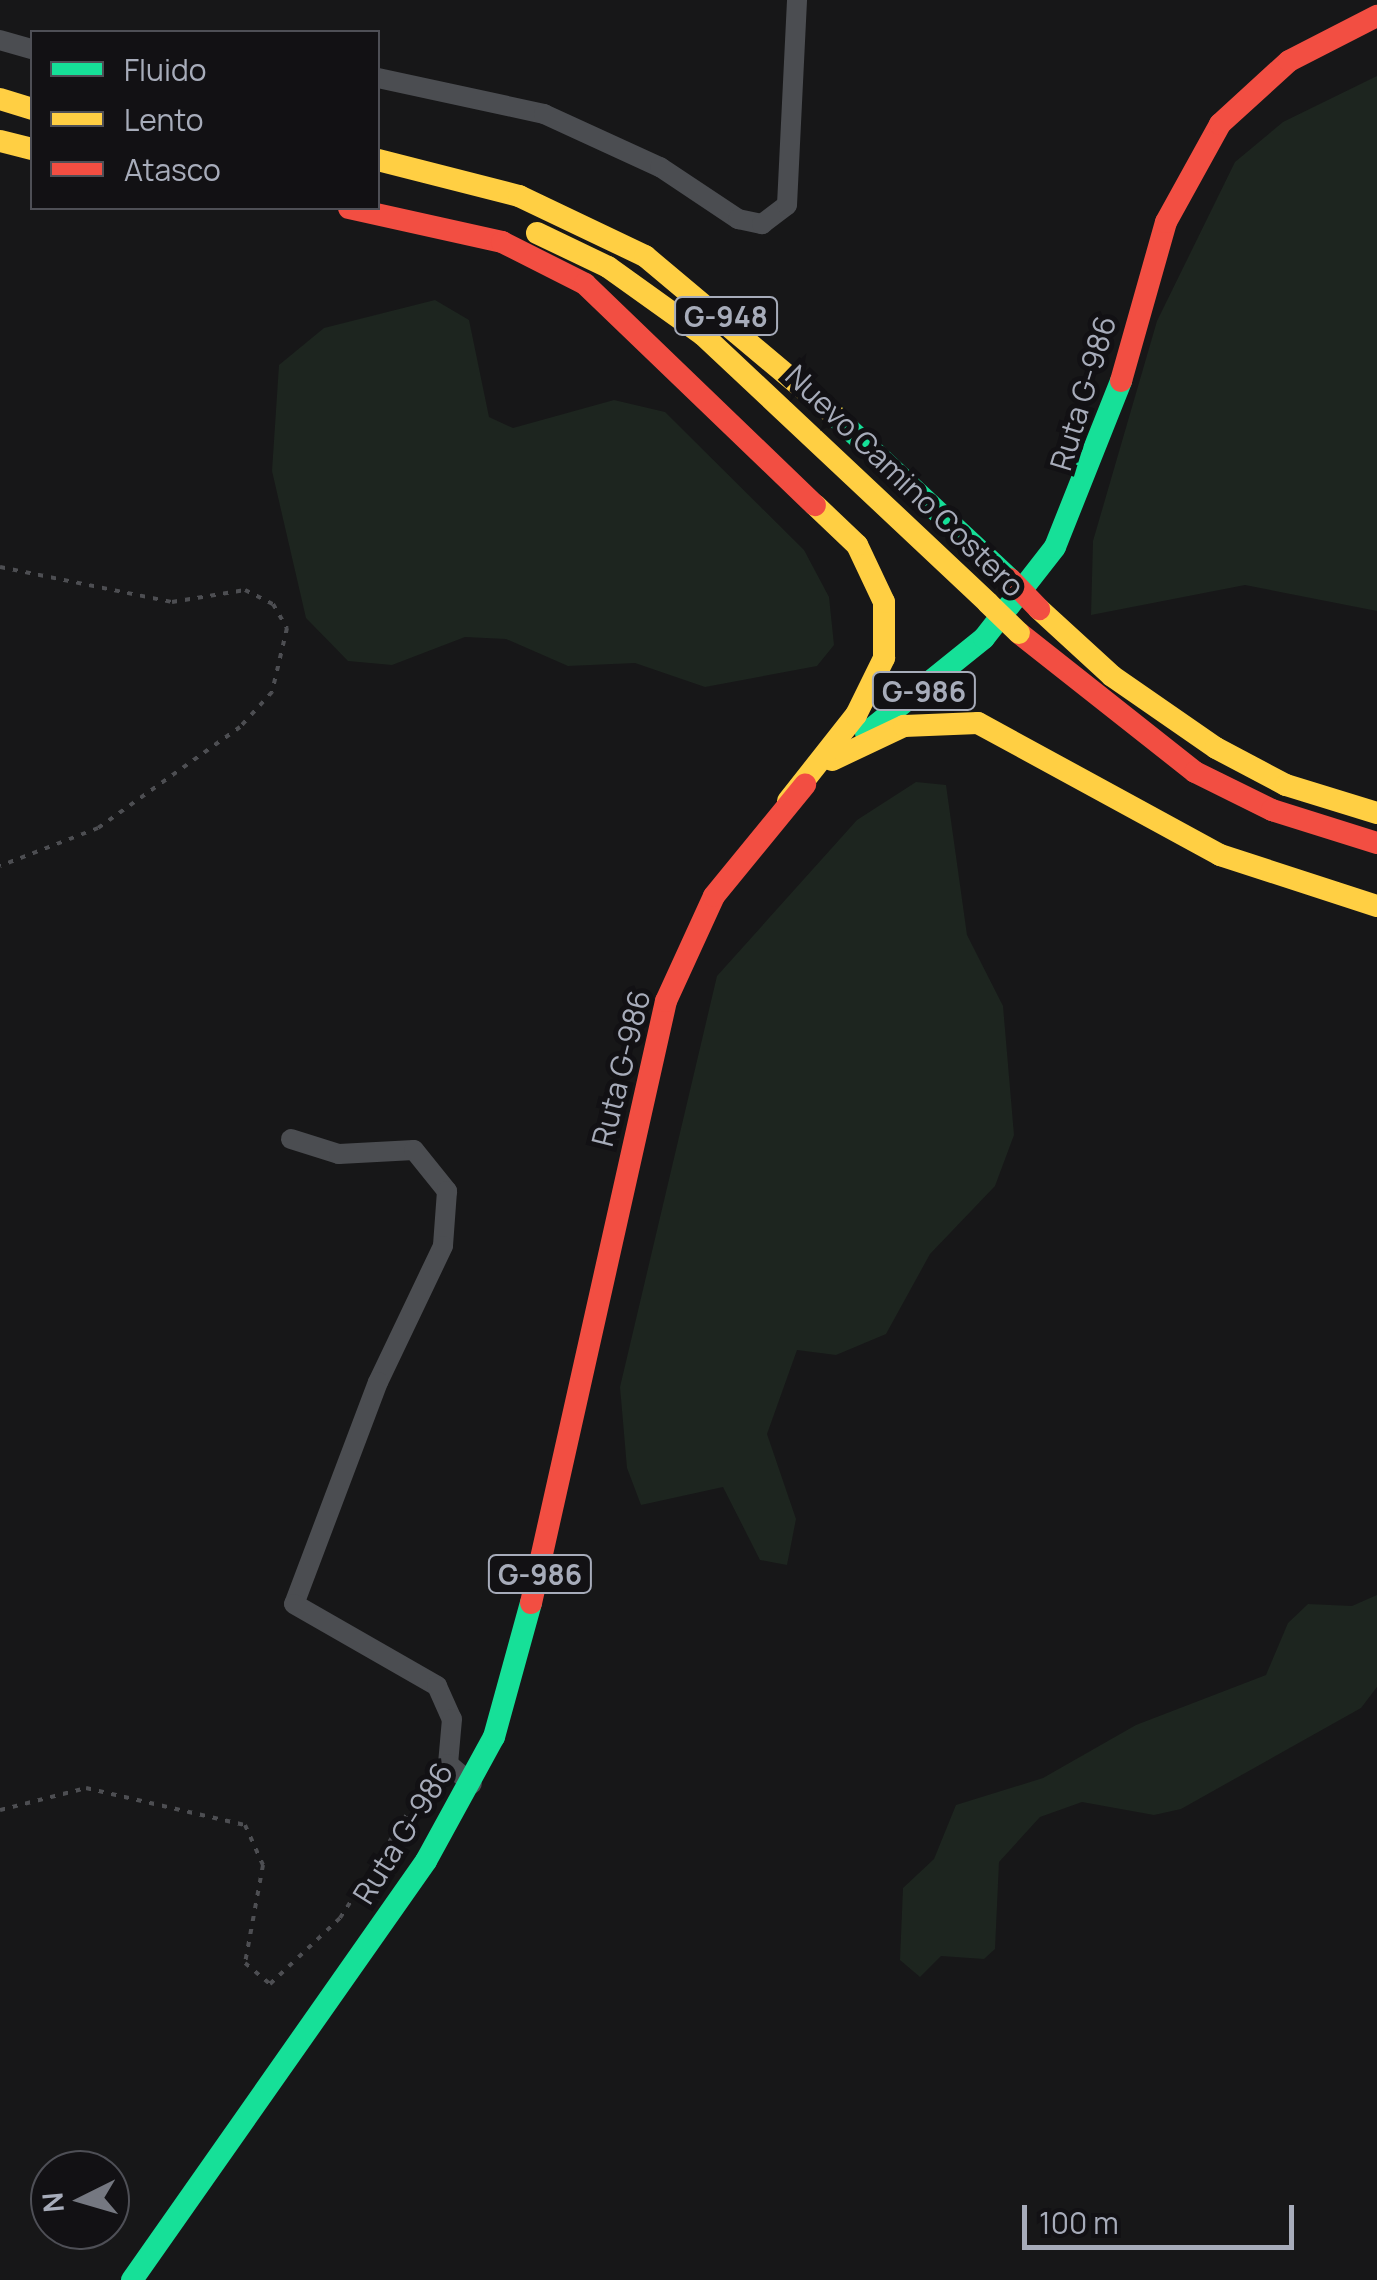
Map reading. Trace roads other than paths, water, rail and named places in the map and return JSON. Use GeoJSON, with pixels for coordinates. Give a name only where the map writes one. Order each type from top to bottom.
{"type":"FeatureCollection","features":[{"type":"Feature","properties":{"kind":"main road","name":"Ruta G-986"},"geometry":{"type":"LineString","coordinates":[[132,2280],[472,1784],[522,1648],[666,1000],[714,896],[788,801],[832,760],[951,669],[1005,616],[1055,547],[1097,464],[1157,246],[1188,172],[1256,87],[1309,48],[1377,16]]}},
{"type":"Feature","properties":{"kind":"main road"},"geometry":{"type":"LineString","coordinates":[[0,99],[30,108]]}},
{"type":"Feature","properties":{"kind":"main road"},"geometry":{"type":"LineString","coordinates":[[0,141],[30,148]]}},
{"type":"Feature","properties":{"kind":"main road","name":"Nuevo Camino Costero"},"geometry":{"type":"LineString","coordinates":[[380,161],[518,196],[646,256],[752,339],[1112,676],[1216,748],[1286,785],[1377,812]]}},
{"type":"Feature","properties":{"kind":"main road","name":"Nuevo Camino Costero"},"geometry":{"type":"LineString","coordinates":[[380,189],[531,230],[633,282],[768,390],[1096,703],[1195,772],[1272,810],[1377,843]]}},
{"type":"Feature","properties":{"kind":"main road"},"geometry":{"type":"LineString","coordinates":[[359,210],[492,238],[574,277],[636,325],[856,546],[884,602],[884,658],[856,714],[788,801]]}},
{"type":"Feature","properties":{"kind":"main road"},"geometry":{"type":"LineString","coordinates":[[832,760],[904,726],[978,723],[1220,855],[1377,906]]}},
{"type":"Feature","properties":{"kind":"street"},"geometry":{"type":"LineString","coordinates":[[380,78],[544,114],[762,224],[787,205],[797,0]]}},
{"type":"Feature","properties":{"kind":"street"},"geometry":{"type":"LineString","coordinates":[[0,40],[30,48]]}},
{"type":"Feature","properties":{"kind":"street"},"geometry":{"type":"LineString","coordinates":[[291,1139],[340,1154],[414,1150],[447,1191],[443,1246],[384,1370],[294,1604],[436,1686],[452,1719],[448,1764],[472,1784]]}}]}
